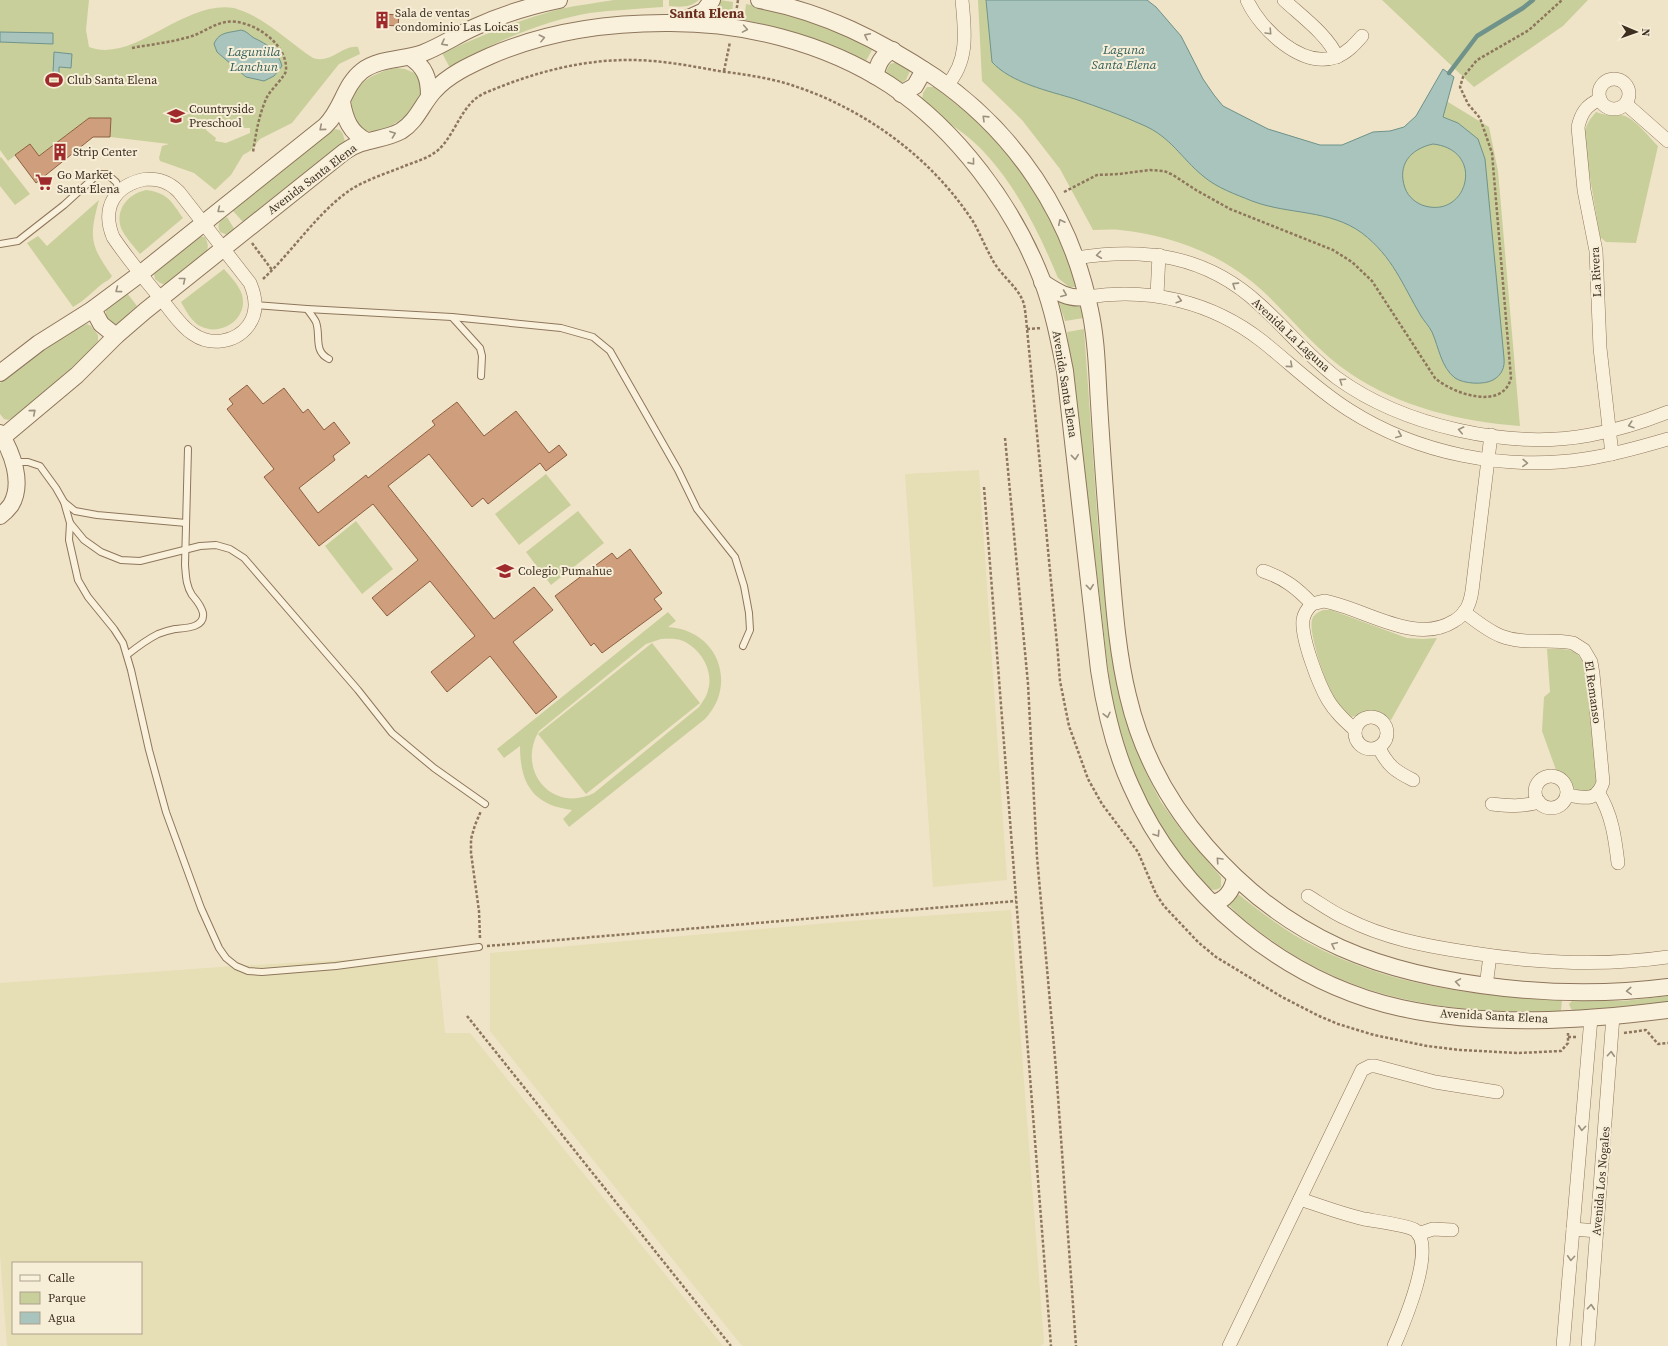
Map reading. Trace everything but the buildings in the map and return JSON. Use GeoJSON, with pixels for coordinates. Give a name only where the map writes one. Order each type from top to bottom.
{"type":"FeatureCollection","features":[{"type":"Feature","properties":{"kind":"street"},"geometry":{"type":"LineString","coordinates":[[0,373],[39,343],[93,309],[140,274],[325,126],[335,115],[353,80],[363,71],[384,62],[426,52],[476,27],[521,9],[559,0]]}},
{"type":"Feature","properties":{"kind":"street"},"geometry":{"type":"LineString","coordinates":[[678,22],[704,11],[712,0]]}},
{"type":"Feature","properties":{"kind":"street"},"geometry":{"type":"LineString","coordinates":[[759,0],[793,8],[832,21],[893,50],[947,86],[986,119],[1013,148],[1026,164],[1054,208],[1076,258],[1087,297],[1095,342],[1114,609],[1127,695],[1141,738],[1160,780],[1172,801],[1192,829],[1235,878],[1276,912],[1316,937],[1354,954],[1414,973],[1486,986],[1569,992],[1627,991],[1668,987]]}},
{"type":"Feature","properties":{"kind":"street"},"geometry":{"type":"LineString","coordinates":[[947,86],[956,73],[964,53],[965,34],[962,0]]}},
{"type":"Feature","properties":{"kind":"street"},"geometry":{"type":"LineString","coordinates":[[1247,0],[1258,19],[1269,32],[1286,46],[1318,58],[1336,57],[1352,47],[1362,36]]}},
{"type":"Feature","properties":{"kind":"street"},"geometry":{"type":"LineString","coordinates":[[1284,0],[1327,41],[1336,57]]}},
{"type":"Feature","properties":{"kind":"street","name":"Avenida Santa Elena"},"geometry":{"type":"LineString","coordinates":[[1,435],[77,375],[116,336],[161,298],[344,152],[367,140],[395,134],[405,128],[417,116],[429,96],[442,83],[462,69],[489,56],[534,40],[563,33],[612,25],[678,22],[734,27],[771,34],[832,55],[875,76],[902,94],[935,123],[982,174],[1013,220],[1033,259],[1056,327],[1067,388],[1099,670],[1106,712],[1131,787],[1155,831],[1186,874],[1213,903],[1280,959],[1321,980],[1372,1000],[1423,1012],[1475,1018],[1529,1020],[1591,1018],[1668,1010]]}},
{"type":"Feature","properties":{"kind":"street"},"geometry":{"type":"LineString","coordinates":[[875,76],[880,61],[893,50]]}},
{"type":"Feature","properties":{"kind":"street"},"geometry":{"type":"LineString","coordinates":[[410,57],[420,65],[428,78],[429,96]]}},
{"type":"Feature","properties":{"kind":"street"},"geometry":{"type":"LineString","coordinates":[[902,94],[915,86],[924,70]]}},
{"type":"Feature","properties":{"kind":"street"},"geometry":{"type":"LineString","coordinates":[[1615,79],[1622,82],[1628,88],[1629,96],[1626,104],[1619,109],[1612,110],[1603,106],[1599,100],[1598,92],[1601,85],[1607,80],[1615,79]]}},
{"type":"Feature","properties":{"kind":"street","name":"La Rivera"},"geometry":{"type":"LineString","coordinates":[[1599,100],[1586,108],[1580,119],[1578,127],[1584,190],[1596,251],[1600,348],[1612,454]]}},
{"type":"Feature","properties":{"kind":"street"},"geometry":{"type":"LineString","coordinates":[[342,102],[344,114],[349,127],[358,136],[367,140]]}},
{"type":"Feature","properties":{"kind":"street"},"geometry":{"type":"LineString","coordinates":[[1626,104],[1668,141]]}},
{"type":"Feature","properties":{"kind":"street"},"geometry":{"type":"LineString","coordinates":[[146,179],[165,182],[173,186],[204,222],[246,278],[252,288],[255,305],[251,321],[242,332],[228,340],[220,342],[201,339],[186,329],[140,274],[117,243],[111,230],[109,215],[115,196],[120,190],[128,184],[146,179]]}},
{"type":"Feature","properties":{"kind":"street","name":"Avenida La Laguna"},"geometry":{"type":"LineString","coordinates":[[1076,258],[1121,253],[1159,255],[1183,261],[1219,275],[1239,288],[1259,304],[1323,367],[1354,389],[1370,398],[1424,421],[1491,435],[1550,438],[1589,435],[1609,431],[1668,412]]}},
{"type":"Feature","properties":{"kind":"street"},"geometry":{"type":"LineString","coordinates":[[1157,295],[1159,255]]}},
{"type":"Feature","properties":{"kind":"street"},"geometry":{"type":"LineString","coordinates":[[1042,282],[1065,296],[1072,298],[1087,297]]}},
{"type":"Feature","properties":{"kind":"street","name":"Avenida La Laguna"},"geometry":{"type":"LineString","coordinates":[[1087,297],[1127,293],[1157,295],[1192,303],[1236,323],[1263,342],[1328,396],[1366,420],[1426,446],[1452,453],[1488,460],[1546,463],[1586,459],[1612,454],[1668,439]]}},
{"type":"Feature","properties":{"kind":"street"},"geometry":{"type":"LineString","coordinates":[[93,309],[101,324],[116,336]]}},
{"type":"Feature","properties":{"kind":"street"},"geometry":{"type":"LineString","coordinates":[[0,516],[11,506],[15,496],[16,485],[13,462],[1,435]]}},
{"type":"Feature","properties":{"kind":"street"},"geometry":{"type":"LineString","coordinates":[[1355,730],[1343,720],[1334,709],[1318,678],[1308,649],[1303,627],[1304,614],[1312,604],[1329,602],[1404,627],[1422,630],[1435,630],[1458,619],[1469,603],[1472,591],[1491,435]]}},
{"type":"Feature","properties":{"kind":"street"},"geometry":{"type":"LineString","coordinates":[[1263,571],[1273,574],[1291,584],[1312,604]]}},
{"type":"Feature","properties":{"kind":"street","name":"El Remanso"},"geometry":{"type":"LineString","coordinates":[[1464,612],[1491,632],[1502,637],[1521,640],[1565,641],[1573,643],[1584,650],[1591,662],[1599,729],[1603,776],[1601,788],[1598,792]]}},
{"type":"Feature","properties":{"kind":"street"},"geometry":{"type":"LineString","coordinates":[[1374,717],[1379,719],[1383,722],[1388,731],[1386,741],[1379,748],[1370,750],[1361,746],[1356,739],[1355,730],[1360,721],[1364,718],[1374,717]]}},
{"type":"Feature","properties":{"kind":"street"},"geometry":{"type":"LineString","coordinates":[[1379,748],[1386,762],[1391,767],[1413,780]]}},
{"type":"Feature","properties":{"kind":"street"},"geometry":{"type":"LineString","coordinates":[[1554,776],[1563,781],[1568,789],[1568,794],[1563,804],[1553,808],[1543,806],[1539,802],[1535,793],[1540,780],[1545,777],[1554,776]]}},
{"type":"Feature","properties":{"kind":"street"},"geometry":{"type":"LineString","coordinates":[[1568,794],[1588,798],[1598,792],[1609,813],[1614,831],[1618,863]]}},
{"type":"Feature","properties":{"kind":"street"},"geometry":{"type":"LineString","coordinates":[[1492,804],[1518,807],[1539,802]]}},
{"type":"Feature","properties":{"kind":"street"},"geometry":{"type":"LineString","coordinates":[[1213,903],[1227,897],[1235,878]]}},
{"type":"Feature","properties":{"kind":"street"},"geometry":{"type":"LineString","coordinates":[[1308,896],[1347,919],[1376,931],[1428,946],[1523,960],[1584,964],[1668,957]]}},
{"type":"Feature","properties":{"kind":"street"},"geometry":{"type":"LineString","coordinates":[[1486,986],[1490,956]]}},
{"type":"Feature","properties":{"kind":"street","name":"Avenida Los Nogales"},"geometry":{"type":"LineString","coordinates":[[1588,1346],[1613,1016]]}},
{"type":"Feature","properties":{"kind":"street","name":"Avenida Los Nogales"},"geometry":{"type":"LineString","coordinates":[[1563,1346],[1591,1018]]}},
{"type":"Feature","properties":{"kind":"street"},"geometry":{"type":"LineString","coordinates":[[1229,1346],[1360,1074],[1365,1068],[1375,1066],[1435,1082],[1497,1092]]}},
{"type":"Feature","properties":{"kind":"street"},"geometry":{"type":"LineString","coordinates":[[1300,1199],[1363,1218],[1411,1228],[1418,1234],[1422,1242],[1417,1281],[1408,1312],[1394,1346]]}},
{"type":"Feature","properties":{"kind":"street"},"geometry":{"type":"LineString","coordinates":[[1418,1234],[1433,1229],[1452,1230]]}},
{"type":"Feature","properties":{"kind":"street"},"geometry":{"type":"LineString","coordinates":[[1574,1229],[1597,1231]]}},
{"type":"Feature","properties":{"kind":"lane"},"geometry":{"type":"LineString","coordinates":[[0,244],[18,241],[64,205],[98,174],[107,174],[116,182],[120,190]]}},
{"type":"Feature","properties":{"kind":"lane"},"geometry":{"type":"LineString","coordinates":[[255,305],[452,317],[561,328],[593,336],[610,351],[678,470],[697,509],[735,557],[744,586],[749,613],[750,630],[743,646]]}},
{"type":"Feature","properties":{"kind":"lane"},"geometry":{"type":"LineString","coordinates":[[307,309],[316,323],[319,350],[323,356],[329,359]]}},
{"type":"Feature","properties":{"kind":"lane"},"geometry":{"type":"LineString","coordinates":[[452,317],[480,348],[482,356],[481,376]]}},
{"type":"Feature","properties":{"kind":"lane"},"geometry":{"type":"LineString","coordinates":[[127,655],[142,642],[159,634],[175,629],[189,629],[200,622],[203,615],[201,606],[192,594],[186,582],[185,551],[188,449]]}},
{"type":"Feature","properties":{"kind":"lane"},"geometry":{"type":"LineString","coordinates":[[13,462],[28,462],[40,466],[64,502],[70,523],[69,540],[78,580],[88,597],[114,629],[123,643],[166,812],[201,908],[219,948],[226,958],[236,966],[248,971],[262,972],[336,966],[479,947]]}},
{"type":"Feature","properties":{"kind":"lane"},"geometry":{"type":"LineString","coordinates":[[64,502],[74,511],[97,515],[186,523]]}},
{"type":"Feature","properties":{"kind":"lane"},"geometry":{"type":"LineString","coordinates":[[70,523],[84,540],[101,552],[121,560],[140,561],[185,551],[200,546],[216,545],[230,549],[244,558],[358,690],[392,733],[434,768],[485,804]]}},
{"type":"Feature","properties":{"kind":"path"},"geometry":{"type":"LineString","coordinates":[[1064,192],[1097,175],[1150,170],[1164,171],[1230,209],[1333,250],[1352,262],[1372,281],[1435,378],[1454,391],[1480,397],[1496,395],[1510,385],[1512,378],[1492,153],[1480,118],[1468,104],[1460,87],[1463,77],[1477,60],[1529,30],[1562,0]]}},
{"type":"Feature","properties":{"kind":"path"},"geometry":{"type":"LineString","coordinates":[[132,48],[196,35],[209,27],[226,22],[240,23],[256,28],[271,38],[280,49],[286,62],[286,70],[285,75],[274,85],[267,97],[258,124],[253,152]]}},
{"type":"Feature","properties":{"kind":"path"},"geometry":{"type":"LineString","coordinates":[[724,71],[730,41]]}},
{"type":"Feature","properties":{"kind":"path"},"geometry":{"type":"LineString","coordinates":[[252,288],[272,270],[340,198],[351,190],[375,177],[422,160],[436,152],[445,142],[471,103],[477,97],[516,80],[553,69],[610,60],[653,61],[724,71],[784,83],[823,98],[865,120],[901,144],[918,157],[932,171],[965,211],[981,236],[999,271],[1023,300],[1060,681],[1069,726],[1090,783],[1102,804],[1138,852],[1156,894],[1164,906],[1198,942],[1216,957],[1300,1007],[1356,1030],[1394,1040],[1427,1046],[1460,1050],[1512,1053],[1558,1052],[1566,1046],[1568,1037]]}},
{"type":"Feature","properties":{"kind":"path"},"geometry":{"type":"LineString","coordinates":[[252,243],[272,270]]}},
{"type":"Feature","properties":{"kind":"path"},"geometry":{"type":"LineString","coordinates":[[1027,329],[1056,327]]}},
{"type":"Feature","properties":{"kind":"path"},"geometry":{"type":"LineString","coordinates":[[1004,438],[1028,684],[1037,857],[1056,1069],[1076,1346]]}},
{"type":"Feature","properties":{"kind":"path"},"geometry":{"type":"LineString","coordinates":[[984,488],[1051,1346]]}},
{"type":"Feature","properties":{"kind":"path"},"geometry":{"type":"LineString","coordinates":[[485,804],[475,825],[471,839],[471,853],[479,911],[479,947],[1016,901]]}},
{"type":"Feature","properties":{"kind":"path"},"geometry":{"type":"LineString","coordinates":[[467,1016],[731,1346]]}},
{"type":"Feature","properties":{"kind":"path"},"geometry":{"type":"LineString","coordinates":[[1646,1030],[1658,1044],[1668,1043]]}},
{"type":"Feature","properties":{"kind":"shaded area"},"geometry":{"type":"Polygon","coordinates":[[[979,470],[1007,880],[933,887],[905,474],[979,470]]]}},
{"type":"Feature","properties":{"kind":"shaded area"},"geometry":{"type":"Polygon","coordinates":[[[1011,910],[1044,1343],[1041,1346],[742,1346],[490,1031],[490,953],[851,921],[1011,910]]]}},
{"type":"Feature","properties":{"kind":"shaded area"},"geometry":{"type":"Polygon","coordinates":[[[437,955],[445,1033],[470,1033],[723,1346],[7,1346],[0,1254],[0,983],[234,966],[437,955]]]}},
{"type":"Feature","properties":{"kind":"green space"},"geometry":{"type":"Polygon","coordinates":[[[0,0],[89,0],[86,30],[89,47],[106,50],[124,47],[196,13],[215,8],[234,8],[266,23],[313,58],[326,59],[352,47],[358,47],[360,54],[339,64],[292,123],[260,139],[250,151],[243,155],[231,175],[215,190],[194,173],[160,161],[159,158],[162,146],[169,144],[110,137],[111,118],[89,118],[39,156],[30,144],[8,161],[0,150],[0,0]],[[207,124],[206,130],[216,138],[215,141],[226,143],[250,133],[250,128],[207,124]]]}},
{"type":"Feature","properties":{"kind":"green space"},"geometry":{"type":"Polygon","coordinates":[[[614,0],[663,0],[663,7],[590,13],[555,21],[517,34],[481,50],[450,68],[442,53],[471,40],[545,13],[614,0]]]}},
{"type":"Feature","properties":{"kind":"green space"},"geometry":{"type":"Polygon","coordinates":[[[669,0],[699,0],[689,6],[681,7],[669,6],[669,0]]]}},
{"type":"Feature","properties":{"kind":"green space"},"geometry":{"type":"Polygon","coordinates":[[[720,0],[733,2],[732,18],[722,18],[720,16],[717,7],[720,0]]]}},
{"type":"Feature","properties":{"kind":"green space"},"geometry":{"type":"Polygon","coordinates":[[[978,0],[1147,0],[1156,7],[1181,36],[1203,79],[1223,106],[1268,129],[1320,145],[1342,145],[1373,132],[1390,131],[1404,127],[1416,116],[1430,91],[1489,127],[1498,171],[1520,426],[1476,421],[1432,411],[1411,404],[1370,386],[1351,374],[1328,356],[1267,295],[1235,269],[1199,250],[1161,237],[1120,230],[1093,230],[1060,169],[1022,120],[982,81],[978,0]]]}},
{"type":"Feature","properties":{"kind":"green space"},"geometry":{"type":"Polygon","coordinates":[[[1382,0],[1588,0],[1563,26],[1474,87],[1382,0]]]}},
{"type":"Feature","properties":{"kind":"green space"},"geometry":{"type":"Polygon","coordinates":[[[746,4],[784,13],[821,25],[859,41],[872,50],[866,61],[804,37],[744,20],[746,4]]]}},
{"type":"Feature","properties":{"kind":"green space"},"geometry":{"type":"Polygon","coordinates":[[[897,62],[910,71],[906,80],[901,83],[891,78],[886,71],[890,64],[897,62]]]}},
{"type":"Feature","properties":{"kind":"green space"},"geometry":{"type":"Polygon","coordinates":[[[396,68],[405,69],[417,74],[422,85],[422,89],[416,104],[404,117],[391,126],[376,131],[361,129],[355,124],[352,112],[354,95],[358,88],[371,77],[396,68]]]}},
{"type":"Feature","properties":{"kind":"green space"},"geometry":{"type":"Polygon","coordinates":[[[927,87],[934,87],[972,117],[1000,144],[1015,162],[1041,201],[1052,222],[1062,243],[1076,287],[1069,287],[1058,278],[1024,207],[1014,190],[990,159],[977,145],[922,100],[923,93],[927,87]]]}},
{"type":"Feature","properties":{"kind":"green space"},"geometry":{"type":"Polygon","coordinates":[[[1596,112],[1605,115],[1626,116],[1646,132],[1658,146],[1636,243],[1606,242],[1600,237],[1584,142],[1587,126],[1590,119],[1596,112]]]}},
{"type":"Feature","properties":{"kind":"green space"},"geometry":{"type":"Polygon","coordinates":[[[335,129],[340,130],[343,134],[345,142],[243,222],[233,211],[234,208],[335,129]]]}},
{"type":"Feature","properties":{"kind":"green space"},"geometry":{"type":"Polygon","coordinates":[[[1,157],[30,194],[15,205],[0,186],[1,157]]]}},
{"type":"Feature","properties":{"kind":"green space"},"geometry":{"type":"Polygon","coordinates":[[[146,190],[159,193],[168,199],[183,218],[140,254],[121,228],[120,215],[124,203],[134,195],[146,190]]]}},
{"type":"Feature","properties":{"kind":"green space"},"geometry":{"type":"Polygon","coordinates":[[[99,200],[94,223],[94,240],[99,256],[112,276],[73,307],[27,243],[38,236],[47,246],[99,200]]]}},
{"type":"Feature","properties":{"kind":"green space"},"geometry":{"type":"Polygon","coordinates":[[[227,217],[235,230],[227,235],[220,232],[218,227],[222,219],[227,217]]]}},
{"type":"Feature","properties":{"kind":"green space"},"geometry":{"type":"Polygon","coordinates":[[[199,236],[205,237],[208,245],[207,250],[200,258],[166,285],[155,279],[154,274],[158,269],[199,236]]]}},
{"type":"Feature","properties":{"kind":"green space"},"geometry":{"type":"Polygon","coordinates":[[[224,269],[241,292],[243,301],[242,309],[233,322],[226,327],[209,329],[200,326],[189,316],[181,302],[224,269]]]}},
{"type":"Feature","properties":{"kind":"green space"},"geometry":{"type":"Polygon","coordinates":[[[127,293],[137,306],[117,324],[113,324],[106,318],[106,310],[127,293]]]}},
{"type":"Feature","properties":{"kind":"green space"},"geometry":{"type":"Polygon","coordinates":[[[1058,300],[1068,305],[1081,307],[1084,318],[1065,321],[1058,300]]]}},
{"type":"Feature","properties":{"kind":"green space"},"geometry":{"type":"Polygon","coordinates":[[[87,324],[91,326],[98,335],[98,341],[83,358],[14,417],[8,420],[4,419],[0,414],[0,383],[53,342],[87,324]]]}},
{"type":"Feature","properties":{"kind":"green space"},"geometry":{"type":"Polygon","coordinates":[[[1084,329],[1099,541],[1126,719],[1146,773],[1161,802],[1182,831],[1221,877],[1221,887],[1217,889],[1212,890],[1204,885],[1172,843],[1154,814],[1132,770],[1116,718],[1107,663],[1086,479],[1067,332],[1084,329]]]}},
{"type":"Feature","properties":{"kind":"green space"},"geometry":{"type":"Polygon","coordinates":[[[546,474],[571,505],[519,545],[495,514],[546,474]]]}},
{"type":"Feature","properties":{"kind":"green space"},"geometry":{"type":"Polygon","coordinates":[[[578,511],[604,543],[551,585],[526,552],[578,511]]]}},
{"type":"Feature","properties":{"kind":"green space"},"geometry":{"type":"Polygon","coordinates":[[[356,521],[393,569],[362,594],[325,546],[356,521]]]}},
{"type":"Feature","properties":{"kind":"green space"},"geometry":{"type":"Polygon","coordinates":[[[1323,610],[1331,610],[1407,638],[1437,638],[1391,720],[1380,714],[1371,712],[1351,717],[1342,710],[1335,701],[1322,668],[1312,635],[1311,626],[1313,617],[1323,610]]]}},
{"type":"Feature","properties":{"kind":"green space"},"geometry":{"type":"Polygon","coordinates":[[[668,612],[676,621],[668,627],[685,630],[700,638],[710,648],[718,661],[721,675],[720,690],[715,705],[705,719],[569,827],[563,819],[572,810],[547,803],[538,798],[526,782],[520,746],[504,758],[497,749],[668,612]],[[661,639],[646,644],[539,731],[533,746],[532,760],[535,773],[542,784],[552,793],[564,798],[579,798],[594,793],[699,707],[707,694],[709,683],[709,675],[704,661],[695,649],[683,641],[675,639],[661,639]]]}},
{"type":"Feature","properties":{"kind":"green space"},"geometry":{"type":"Polygon","coordinates":[[[652,643],[700,703],[586,794],[538,734],[652,643]]]}},
{"type":"Feature","properties":{"kind":"green space"},"geometry":{"type":"Polygon","coordinates":[[[1547,649],[1561,649],[1576,653],[1580,657],[1586,671],[1598,784],[1591,792],[1577,790],[1562,774],[1556,770],[1542,731],[1544,697],[1550,692],[1547,649]]]}},
{"type":"Feature","properties":{"kind":"green space"},"geometry":{"type":"Polygon","coordinates":[[[1237,893],[1287,931],[1320,949],[1349,962],[1408,981],[1438,987],[1500,996],[1562,1000],[1561,1011],[1487,1010],[1415,1002],[1381,993],[1347,981],[1313,966],[1281,947],[1247,922],[1229,905],[1229,902],[1237,893]]]}},
{"type":"Feature","properties":{"kind":"green space"},"geometry":{"type":"Polygon","coordinates":[[[1668,996],[1668,1003],[1603,1010],[1573,1010],[1569,1004],[1573,1000],[1623,1001],[1668,996]]]}},
{"type":"Feature","properties":{"kind":"water","name":"Laguna Santa Elena"},"geometry":{"type":"Polygon","coordinates":[[[986,0],[1147,0],[1156,7],[1181,36],[1203,79],[1223,106],[1268,129],[1320,145],[1342,145],[1373,132],[1390,131],[1404,127],[1416,116],[1443,69],[1454,77],[1443,117],[1458,123],[1478,139],[1485,159],[1504,358],[1504,365],[1501,373],[1493,380],[1485,383],[1463,382],[1450,374],[1443,363],[1432,332],[1389,261],[1373,242],[1349,225],[1322,216],[1280,209],[1252,201],[1226,190],[1203,176],[1168,142],[1153,130],[1109,111],[1020,81],[1009,76],[992,62],[986,0]],[[1433,144],[1418,150],[1407,159],[1403,172],[1405,188],[1413,200],[1419,204],[1440,207],[1452,202],[1460,193],[1465,182],[1465,169],[1460,158],[1450,149],[1433,144]]]}},
{"type":"Feature","properties":{"kind":"water","name":"Lagunilla Lanchun"},"geometry":{"type":"Polygon","coordinates":[[[241,30],[268,46],[278,56],[282,66],[274,76],[264,81],[246,77],[217,52],[214,44],[219,37],[225,33],[241,30]]]}},
{"type":"Feature","properties":{"kind":"water"},"geometry":{"type":"Polygon","coordinates":[[[0,32],[53,33],[53,44],[0,42],[0,32]]]}},
{"type":"Feature","properties":{"kind":"water"},"geometry":{"type":"Polygon","coordinates":[[[54,52],[72,54],[71,68],[59,67],[59,73],[53,73],[54,52]]]}},
{"type":"Feature","properties":{"kind":"waterway"},"geometry":{"type":"LineString","coordinates":[[1449,73],[1477,36],[1523,8],[1533,0]]}},
{"type":"Feature","properties":{"kind":"place","name":"Sala de ventas condominio Las Loicas"},"geometry":{"type":"Point","coordinates":[382,20]}},
{"type":"Feature","properties":{"kind":"place","name":"Club Santa Elena"},"geometry":{"type":"Point","coordinates":[54,80]}},
{"type":"Feature","properties":{"kind":"place","name":"Countryside Preschool"},"geometry":{"type":"Point","coordinates":[176,116]}},
{"type":"Feature","properties":{"kind":"place","name":"Strip Center"},"geometry":{"type":"Point","coordinates":[60,152]}},
{"type":"Feature","properties":{"kind":"place","name":"Go Market Santa Elena"},"geometry":{"type":"Point","coordinates":[44,182]}},
{"type":"Feature","properties":{"kind":"place","name":"Colegio Pumahue"},"geometry":{"type":"Point","coordinates":[505,571]}},
{"type":"Feature","properties":{"kind":"district","name":"Santa Elena"},"geometry":{"type":"Point","coordinates":[707,13]}}]}
